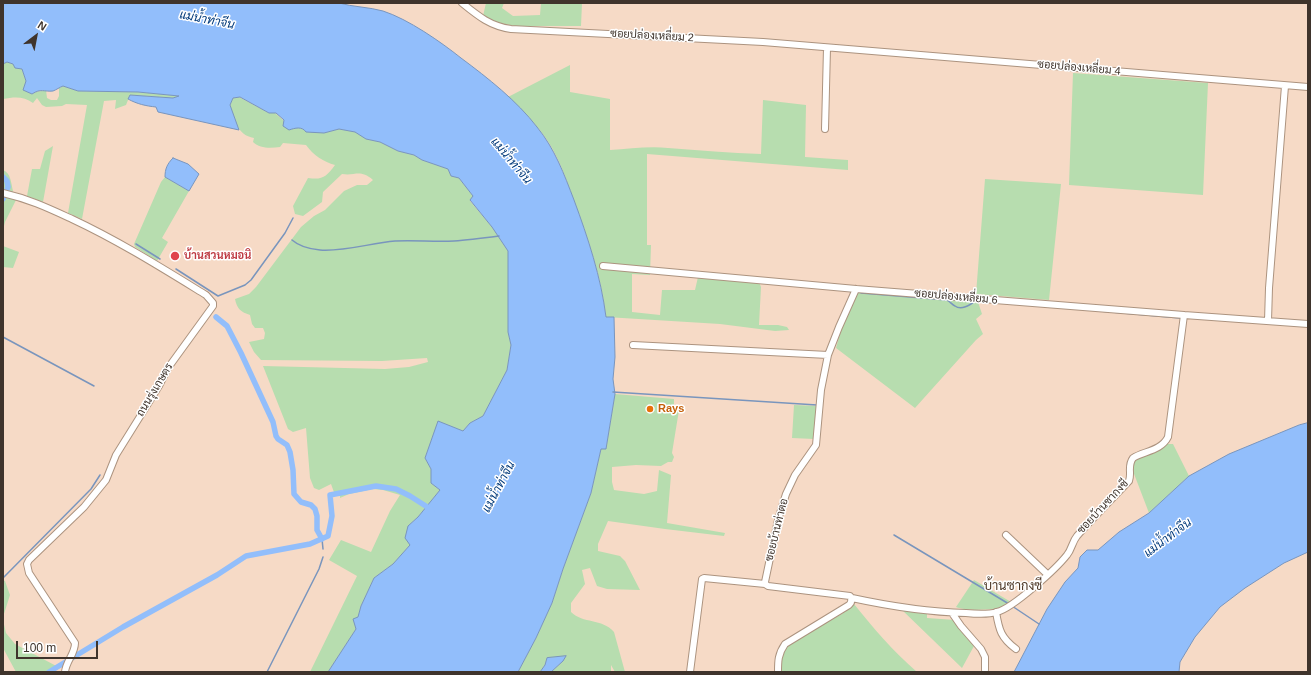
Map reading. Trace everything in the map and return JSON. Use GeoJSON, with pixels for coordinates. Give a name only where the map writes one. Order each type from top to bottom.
{"type":"FeatureCollection","features":[{"type":"Feature","properties":{"kind":"street","name":"ซอยปล่องเหลี่ยม 2"},"geometry":{"type":"LineString","coordinates":[[462,3],[491,24],[511,29],[762,42],[850,50]]}},
{"type":"Feature","properties":{"kind":"street"},"geometry":{"type":"LineString","coordinates":[[824,129],[827,48]]}},
{"type":"Feature","properties":{"kind":"street","name":"ซอยปล่องเหลี่ยม 4"},"geometry":{"type":"LineString","coordinates":[[850,50],[1308,88]]}},
{"type":"Feature","properties":{"kind":"street"},"geometry":{"type":"LineString","coordinates":[[1268,321],[1269,288],[1285,86]]}},
{"type":"Feature","properties":{"kind":"street","name":"ถนนรุ่งเกษตร"},"geometry":{"type":"LineString","coordinates":[[3,193],[34,202],[99,232],[206,295],[213,303],[168,368],[159,386],[116,455],[106,480],[84,507],[29,560],[27,564],[29,573],[75,643],[75,648],[66,666],[65,672]]}},
{"type":"Feature","properties":{"kind":"street","name":"ซอยปล่องเหลี่ยม 6"},"geometry":{"type":"LineString","coordinates":[[603,266],[856,289],[1308,324]]}},
{"type":"Feature","properties":{"kind":"street","name":"ซอยบ้านท่าตอ"},"geometry":{"type":"LineString","coordinates":[[765,584],[778,520],[786,494],[796,475],[816,445],[822,390],[828,356],[856,289]]}},
{"type":"Feature","properties":{"kind":"street","name":"ซอยบ้านซากงซี"},"geometry":{"type":"LineString","coordinates":[[852,598],[895,606],[952,613],[984,614],[996,612],[1011,606],[1048,574],[1067,554],[1076,538],[1129,481],[1131,475],[1129,465],[1133,458],[1161,446],[1168,437],[1184,315]]}},
{"type":"Feature","properties":{"kind":"street"},"geometry":{"type":"LineString","coordinates":[[633,345],[828,356]]}},
{"type":"Feature","properties":{"kind":"street"},"geometry":{"type":"LineString","coordinates":[[1006,535],[1048,574]]}},
{"type":"Feature","properties":{"kind":"street"},"geometry":{"type":"LineString","coordinates":[[690,672],[702,579],[705,578],[765,584],[850,596],[852,598],[852,602],[849,605],[785,644],[780,651],[778,659],[778,672]]}},
{"type":"Feature","properties":{"kind":"street"},"geometry":{"type":"LineString","coordinates":[[996,612],[1001,635],[1016,649]]}},
{"type":"Feature","properties":{"kind":"street"},"geometry":{"type":"LineString","coordinates":[[952,613],[981,649],[985,656],[985,670]]}},
{"type":"Feature","properties":{"kind":"green space"},"geometry":{"type":"Polygon","coordinates":[[[486,3],[504,3],[502,8],[513,16],[540,15],[541,3],[582,3],[581,26],[515,26],[496,22],[483,16],[486,3]]]}},
{"type":"Feature","properties":{"kind":"green space"},"geometry":{"type":"Polygon","coordinates":[[[7,62],[22,69],[26,81],[27,91],[32,94],[46,90],[47,98],[51,100],[57,100],[59,96],[59,88],[63,86],[78,91],[138,92],[181,96],[173,98],[130,95],[126,105],[115,109],[116,100],[104,101],[82,219],[68,213],[87,105],[66,104],[62,106],[46,107],[42,105],[37,98],[33,103],[26,99],[19,98],[3,99],[3,64],[7,62]]]}},
{"type":"Feature","properties":{"kind":"green space"},"geometry":{"type":"Polygon","coordinates":[[[570,65],[570,92],[610,99],[610,150],[661,147],[761,154],[763,100],[806,105],[805,157],[848,160],[848,170],[647,154],[647,245],[651,245],[650,275],[632,274],[632,312],[660,315],[662,290],[695,290],[698,277],[759,282],[761,287],[759,325],[778,325],[787,327],[789,330],[775,331],[720,324],[606,317],[601,286],[593,255],[559,162],[553,149],[540,130],[508,97],[570,65]]]}},
{"type":"Feature","properties":{"kind":"green space"},"geometry":{"type":"Polygon","coordinates":[[[1073,73],[1208,83],[1203,195],[1069,185],[1073,73]]]}},
{"type":"Feature","properties":{"kind":"green space"},"geometry":{"type":"Polygon","coordinates":[[[239,97],[269,113],[275,113],[284,121],[297,127],[324,133],[339,129],[356,132],[366,139],[380,142],[398,151],[414,155],[422,160],[448,169],[451,176],[459,178],[473,196],[470,201],[492,227],[508,251],[508,332],[511,345],[507,370],[483,416],[470,423],[463,431],[438,422],[425,458],[431,469],[431,483],[440,490],[418,517],[408,526],[410,545],[393,564],[374,578],[361,606],[356,629],[328,672],[310,672],[357,576],[329,560],[341,540],[371,552],[390,511],[400,495],[373,489],[349,494],[340,498],[340,495],[335,495],[331,484],[319,490],[314,488],[310,478],[306,428],[293,432],[288,429],[263,366],[385,369],[409,367],[428,362],[427,358],[382,361],[261,360],[254,352],[249,342],[264,339],[265,333],[263,328],[255,328],[252,324],[250,315],[240,310],[235,299],[249,294],[256,287],[301,227],[314,216],[325,210],[344,191],[357,185],[367,185],[373,180],[361,174],[342,174],[323,192],[322,202],[303,216],[295,214],[293,206],[308,178],[324,177],[335,165],[319,158],[306,145],[283,143],[280,147],[269,148],[259,146],[253,142],[254,138],[244,134],[240,130],[235,121],[230,105],[233,98],[239,97]]]}},
{"type":"Feature","properties":{"kind":"green space"},"geometry":{"type":"Polygon","coordinates":[[[53,146],[43,202],[27,196],[32,169],[40,169],[45,151],[53,146]]]}},
{"type":"Feature","properties":{"kind":"green space"},"geometry":{"type":"Polygon","coordinates":[[[3,170],[8,173],[13,191],[12,193],[3,191],[3,170]]]}},
{"type":"Feature","properties":{"kind":"green space"},"geometry":{"type":"Polygon","coordinates":[[[165,177],[189,191],[162,238],[168,242],[157,261],[135,247],[134,244],[161,182],[165,177]]]}},
{"type":"Feature","properties":{"kind":"green space"},"geometry":{"type":"Polygon","coordinates":[[[985,179],[1061,184],[1049,300],[976,294],[985,179]]]}},
{"type":"Feature","properties":{"kind":"green space"},"geometry":{"type":"Polygon","coordinates":[[[3,196],[16,200],[5,222],[3,230],[3,196]]]}},
{"type":"Feature","properties":{"kind":"green space"},"geometry":{"type":"Polygon","coordinates":[[[3,246],[19,252],[13,268],[3,267],[3,246]]]}},
{"type":"Feature","properties":{"kind":"green space"},"geometry":{"type":"Polygon","coordinates":[[[859,292],[969,299],[978,302],[982,314],[976,319],[983,334],[915,408],[836,348],[841,330],[855,297],[859,292]]]}},
{"type":"Feature","properties":{"kind":"green space"},"geometry":{"type":"Polygon","coordinates":[[[615,394],[674,399],[674,409],[679,410],[672,453],[674,457],[672,462],[668,462],[661,466],[636,465],[612,467],[612,482],[614,490],[644,494],[657,491],[659,470],[671,475],[667,523],[725,533],[724,536],[608,521],[598,544],[598,551],[620,556],[625,561],[640,590],[607,589],[597,586],[590,568],[582,570],[585,584],[571,603],[571,612],[581,618],[604,625],[614,632],[625,672],[615,672],[611,665],[611,672],[551,672],[563,661],[555,658],[547,659],[540,672],[518,672],[552,603],[591,493],[601,449],[606,449],[615,394]]]}},
{"type":"Feature","properties":{"kind":"green space"},"geometry":{"type":"Polygon","coordinates":[[[794,405],[819,406],[814,439],[792,438],[794,405]]]}},
{"type":"Feature","properties":{"kind":"green space"},"geometry":{"type":"Polygon","coordinates":[[[1167,444],[1173,444],[1189,476],[1149,513],[1131,466],[1132,461],[1162,448],[1167,444]]]}},
{"type":"Feature","properties":{"kind":"green space"},"geometry":{"type":"Polygon","coordinates":[[[3,580],[5,581],[10,595],[3,617],[3,580]]]}},
{"type":"Feature","properties":{"kind":"green space"},"geometry":{"type":"Polygon","coordinates":[[[974,580],[1011,602],[1000,608],[989,609],[971,610],[956,607],[974,580]]]}},
{"type":"Feature","properties":{"kind":"green space"},"geometry":{"type":"Polygon","coordinates":[[[854,604],[884,640],[917,672],[780,672],[782,652],[791,642],[842,614],[854,604]]]}},
{"type":"Feature","properties":{"kind":"green space"},"geometry":{"type":"Polygon","coordinates":[[[901,609],[927,612],[927,618],[955,620],[972,641],[974,646],[962,668],[901,609]]]}},
{"type":"Feature","properties":{"kind":"green space"},"geometry":{"type":"Polygon","coordinates":[[[3,620],[6,633],[15,644],[60,668],[53,672],[16,672],[3,648],[3,620]]]}},
{"type":"Feature","properties":{"kind":"water","name":"แม่น้ำท่าจีน"},"geometry":{"type":"Polygon","coordinates":[[[3,3],[339,3],[383,11],[403,19],[444,45],[502,90],[537,127],[549,144],[563,171],[593,258],[601,287],[606,317],[614,317],[615,357],[613,379],[615,394],[606,449],[601,449],[591,493],[552,603],[518,672],[328,672],[356,629],[353,619],[358,617],[361,606],[374,578],[393,564],[410,545],[405,538],[408,526],[418,517],[440,490],[431,483],[431,469],[425,458],[438,421],[463,431],[470,423],[483,416],[507,370],[511,345],[508,332],[508,251],[492,227],[470,200],[473,196],[459,178],[451,176],[448,169],[422,160],[414,155],[398,151],[380,142],[366,139],[355,132],[339,129],[324,133],[306,132],[298,128],[289,130],[283,126],[284,120],[276,113],[269,113],[240,97],[233,98],[230,105],[239,130],[158,112],[156,107],[128,99],[130,95],[173,98],[179,96],[138,92],[78,91],[63,86],[53,91],[40,91],[32,94],[23,90],[26,81],[22,69],[15,68],[13,64],[7,62],[3,64],[3,3]]]}},
{"type":"Feature","properties":{"kind":"water"},"geometry":{"type":"Polygon","coordinates":[[[173,158],[188,164],[199,174],[189,191],[165,177],[165,172],[169,162],[173,158]]]}},
{"type":"Feature","properties":{"kind":"water","name":"แม่น้ำท่าจีน"},"geometry":{"type":"Polygon","coordinates":[[[1308,423],[1308,552],[1284,563],[1245,588],[1220,607],[1195,637],[1180,662],[1179,672],[1014,672],[1047,609],[1065,582],[1078,568],[1080,557],[1087,550],[1098,550],[1119,532],[1149,513],[1189,476],[1229,454],[1299,425],[1308,423]]]}},
{"type":"Feature","properties":{"kind":"water"},"geometry":{"type":"Polygon","coordinates":[[[566,656],[563,661],[551,672],[540,672],[545,665],[547,658],[566,656]]]}},
{"type":"Feature","properties":{"kind":"waterway"},"geometry":{"type":"LineString","coordinates":[[3,177],[7,181],[8,187],[3,199]]}},
{"type":"Feature","properties":{"kind":"waterway"},"geometry":{"type":"LineString","coordinates":[[176,269],[218,296],[245,285],[251,280],[285,233],[293,218]]}},
{"type":"Feature","properties":{"kind":"waterway"},"geometry":{"type":"LineString","coordinates":[[292,240],[301,246],[308,248],[329,250],[348,249],[395,241],[454,241],[499,236]]}},
{"type":"Feature","properties":{"kind":"waterway"},"geometry":{"type":"LineString","coordinates":[[136,244],[160,259]]}},
{"type":"Feature","properties":{"kind":"waterway"},"geometry":{"type":"LineString","coordinates":[[861,293],[947,300],[954,306],[961,308],[977,300]]}},
{"type":"Feature","properties":{"kind":"waterway"},"geometry":{"type":"LineString","coordinates":[[1100,311],[1180,318]]}},
{"type":"Feature","properties":{"kind":"waterway"},"geometry":{"type":"LineString","coordinates":[[216,317],[227,326],[273,422],[276,436],[287,445],[290,452],[293,470],[294,494],[301,502],[311,505],[315,509],[317,516],[317,530],[322,539]]}},
{"type":"Feature","properties":{"kind":"waterway"},"geometry":{"type":"LineString","coordinates":[[3,337],[94,386]]}},
{"type":"Feature","properties":{"kind":"waterway"},"geometry":{"type":"LineString","coordinates":[[613,392],[817,405]]}},
{"type":"Feature","properties":{"kind":"waterway"},"geometry":{"type":"LineString","coordinates":[[3,578],[91,489],[100,475]]}},
{"type":"Feature","properties":{"kind":"waterway"},"geometry":{"type":"LineString","coordinates":[[49,672],[123,627],[217,575],[246,556],[310,544],[328,536],[332,516],[330,495],[376,486],[396,489],[432,510]]}},
{"type":"Feature","properties":{"kind":"waterway"},"geometry":{"type":"LineString","coordinates":[[894,535],[1009,604]]}},
{"type":"Feature","properties":{"kind":"waterway"},"geometry":{"type":"LineString","coordinates":[[322,539],[323,549]]}},
{"type":"Feature","properties":{"kind":"waterway"},"geometry":{"type":"LineString","coordinates":[[267,672],[319,569],[323,557]]}},
{"type":"Feature","properties":{"kind":"waterway"},"geometry":{"type":"LineString","coordinates":[[1012,606],[1039,624]]}},
{"type":"Feature","properties":{"kind":"place","name":"บ้านสวนหมอนิ"},"geometry":{"type":"Point","coordinates":[175,256]}},
{"type":"Feature","properties":{"kind":"place","name":"Rays"},"geometry":{"type":"Point","coordinates":[650,409]}},
{"type":"Feature","properties":{"kind":"district","name":"บ้านซากงซี"},"geometry":{"type":"Point","coordinates":[1013,586]}}]}
